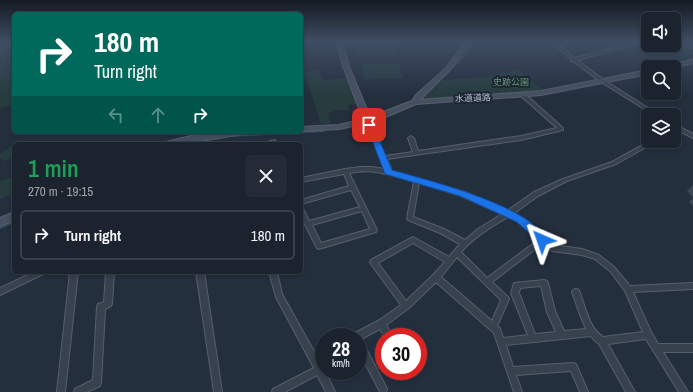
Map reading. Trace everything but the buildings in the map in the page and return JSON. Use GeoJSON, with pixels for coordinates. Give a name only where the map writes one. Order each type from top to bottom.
{"type":"FeatureCollection","features":[{"type":"Feature","properties":{"kind":"street"},"geometry":{"type":"LineString","coordinates":[[344,59],[388,172]]}},
{"type":"Feature","properties":{"kind":"street"},"geometry":{"type":"LineString","coordinates":[[415,102],[418,96],[447,70],[455,59]]}},
{"type":"Feature","properties":{"kind":"street"},"geometry":{"type":"LineString","coordinates":[[572,60],[602,82],[645,108]]}},
{"type":"Feature","properties":{"kind":"street"},"geometry":{"type":"LineString","coordinates":[[681,64],[693,61]]}},
{"type":"Feature","properties":{"kind":"street","name":"水道道路"},"geometry":{"type":"LineString","coordinates":[[303,129],[339,127],[367,120],[415,102],[542,93],[641,74]]}},
{"type":"Feature","properties":{"kind":"street"},"geometry":{"type":"LineString","coordinates":[[383,158],[521,138],[561,129],[523,95]]}},
{"type":"Feature","properties":{"kind":"street"},"geometry":{"type":"LineString","coordinates":[[681,130],[693,136]]}},
{"type":"Feature","properties":{"kind":"street"},"geometry":{"type":"LineString","coordinates":[[178,142],[227,134]]}},
{"type":"Feature","properties":{"kind":"street"},"geometry":{"type":"LineString","coordinates":[[411,138],[416,153]]}},
{"type":"Feature","properties":{"kind":"street"},"geometry":{"type":"LineString","coordinates":[[367,331],[381,324],[406,306],[436,277],[465,243],[480,231],[508,214],[536,194],[565,180],[614,163],[641,148]]}},
{"type":"Feature","properties":{"kind":"street"},"geometry":{"type":"LineString","coordinates":[[303,180],[345,171],[372,169],[388,172],[463,194],[508,214],[520,220],[552,248],[582,252],[597,257],[606,263],[628,290],[648,335],[684,392]]}},
{"type":"Feature","properties":{"kind":"street"},"geometry":{"type":"LineString","coordinates":[[303,216],[319,246],[374,230],[345,171]]}},
{"type":"Feature","properties":{"kind":"street"},"geometry":{"type":"LineString","coordinates":[[416,180],[410,218],[442,231],[465,243]]}},
{"type":"Feature","properties":{"kind":"street"},"geometry":{"type":"LineString","coordinates":[[303,201],[353,187]]}},
{"type":"Feature","properties":{"kind":"street"},"geometry":{"type":"LineString","coordinates":[[307,224],[364,208]]}},
{"type":"Feature","properties":{"kind":"street"},"geometry":{"type":"LineString","coordinates":[[0,222],[12,217]]}},
{"type":"Feature","properties":{"kind":"street"},"geometry":{"type":"LineString","coordinates":[[406,306],[373,262],[413,240],[449,261]]}},
{"type":"Feature","properties":{"kind":"street"},"geometry":{"type":"LineString","coordinates":[[487,282],[542,240]]}},
{"type":"Feature","properties":{"kind":"street"},"geometry":{"type":"LineString","coordinates":[[457,252],[505,298],[493,327]]}},
{"type":"Feature","properties":{"kind":"street"},"geometry":{"type":"LineString","coordinates":[[0,292],[37,274]]}},
{"type":"Feature","properties":{"kind":"street"},"geometry":{"type":"LineString","coordinates":[[61,392],[74,274]]}},
{"type":"Feature","properties":{"kind":"street"},"geometry":{"type":"LineString","coordinates":[[78,392],[97,383],[101,307],[108,304],[110,274]]}},
{"type":"Feature","properties":{"kind":"street"},"geometry":{"type":"LineString","coordinates":[[200,274],[218,392]]}},
{"type":"Feature","properties":{"kind":"street"},"geometry":{"type":"LineString","coordinates":[[274,274],[279,295],[315,356]]}},
{"type":"Feature","properties":{"kind":"street"},"geometry":{"type":"LineString","coordinates":[[436,277],[497,330],[518,392]]}},
{"type":"Feature","properties":{"kind":"street"},"geometry":{"type":"LineString","coordinates":[[533,338],[515,293],[517,285],[544,284],[551,312],[562,335]]}},
{"type":"Feature","properties":{"kind":"street"},"geometry":{"type":"LineString","coordinates":[[628,290],[690,286],[693,292]]}},
{"type":"Feature","properties":{"kind":"street"},"geometry":{"type":"LineString","coordinates":[[576,292],[592,332],[597,340],[602,341],[648,335]]}},
{"type":"Feature","properties":{"kind":"street"},"geometry":{"type":"LineString","coordinates":[[381,324],[383,328]]}},
{"type":"Feature","properties":{"kind":"street"},"geometry":{"type":"LineString","coordinates":[[501,342],[592,332]]}},
{"type":"Feature","properties":{"kind":"street"},"geometry":{"type":"LineString","coordinates":[[602,341],[631,392]]}},
{"type":"Feature","properties":{"kind":"street"},"geometry":{"type":"LineString","coordinates":[[656,348],[693,348]]}},
{"type":"Feature","properties":{"kind":"street"},"geometry":{"type":"LineString","coordinates":[[367,358],[383,389]]}},
{"type":"Feature","properties":{"kind":"street"},"geometry":{"type":"LineString","coordinates":[[511,371],[573,366],[584,392]]}},
{"type":"Feature","properties":{"kind":"street"},"geometry":{"type":"LineString","coordinates":[[276,392],[315,372]]}},
{"type":"Feature","properties":{"kind":"street"},"geometry":{"type":"LineString","coordinates":[[326,380],[331,392]]}},
{"type":"Feature","properties":{"kind":"green space"},"geometry":{"type":"Polygon","coordinates":[[[0,59],[12,59],[12,105],[0,109],[0,59]]]}},
{"type":"Feature","properties":{"kind":"green space"},"geometry":{"type":"Polygon","coordinates":[[[362,64],[399,64],[403,78],[364,79],[362,64]]]}},
{"type":"Feature","properties":{"kind":"green space"},"geometry":{"type":"Polygon","coordinates":[[[317,70],[324,80],[348,78],[358,104],[348,105],[349,110],[338,110],[328,113],[330,123],[321,124],[304,72],[317,70]]]}},
{"type":"Feature","properties":{"kind":"green space","name":"史跡公園"},"geometry":{"type":"Polygon","coordinates":[[[517,70],[543,90],[423,99],[443,80],[478,78],[517,70]]]}},
{"type":"Feature","properties":{"kind":"green space"},"geometry":{"type":"Polygon","coordinates":[[[12,145],[12,158],[4,161],[0,157],[0,154],[12,145]]]}},
{"type":"Feature","properties":{"kind":"green space"},"geometry":{"type":"Polygon","coordinates":[[[12,177],[12,190],[10,195],[0,199],[0,181],[12,177]]]}},
{"type":"Feature","properties":{"kind":"waterway"},"geometry":{"type":"LineString","coordinates":[[440,80],[461,59]]}},
{"type":"Feature","properties":{"kind":"waterway"},"geometry":{"type":"LineString","coordinates":[[303,132],[323,131]]}},
{"type":"Feature","properties":{"kind":"waterway"},"geometry":{"type":"LineString","coordinates":[[231,136],[268,134]]}},
{"type":"Feature","properties":{"kind":"waterway"},"geometry":{"type":"LineString","coordinates":[[0,228],[12,222]]}},
{"type":"Feature","properties":{"kind":"route"},"geometry":{"type":"LineString","coordinates":[[369,125],[388,168],[388,172],[463,194],[484,203],[520,220],[535,232],[542,240]]}}]}
